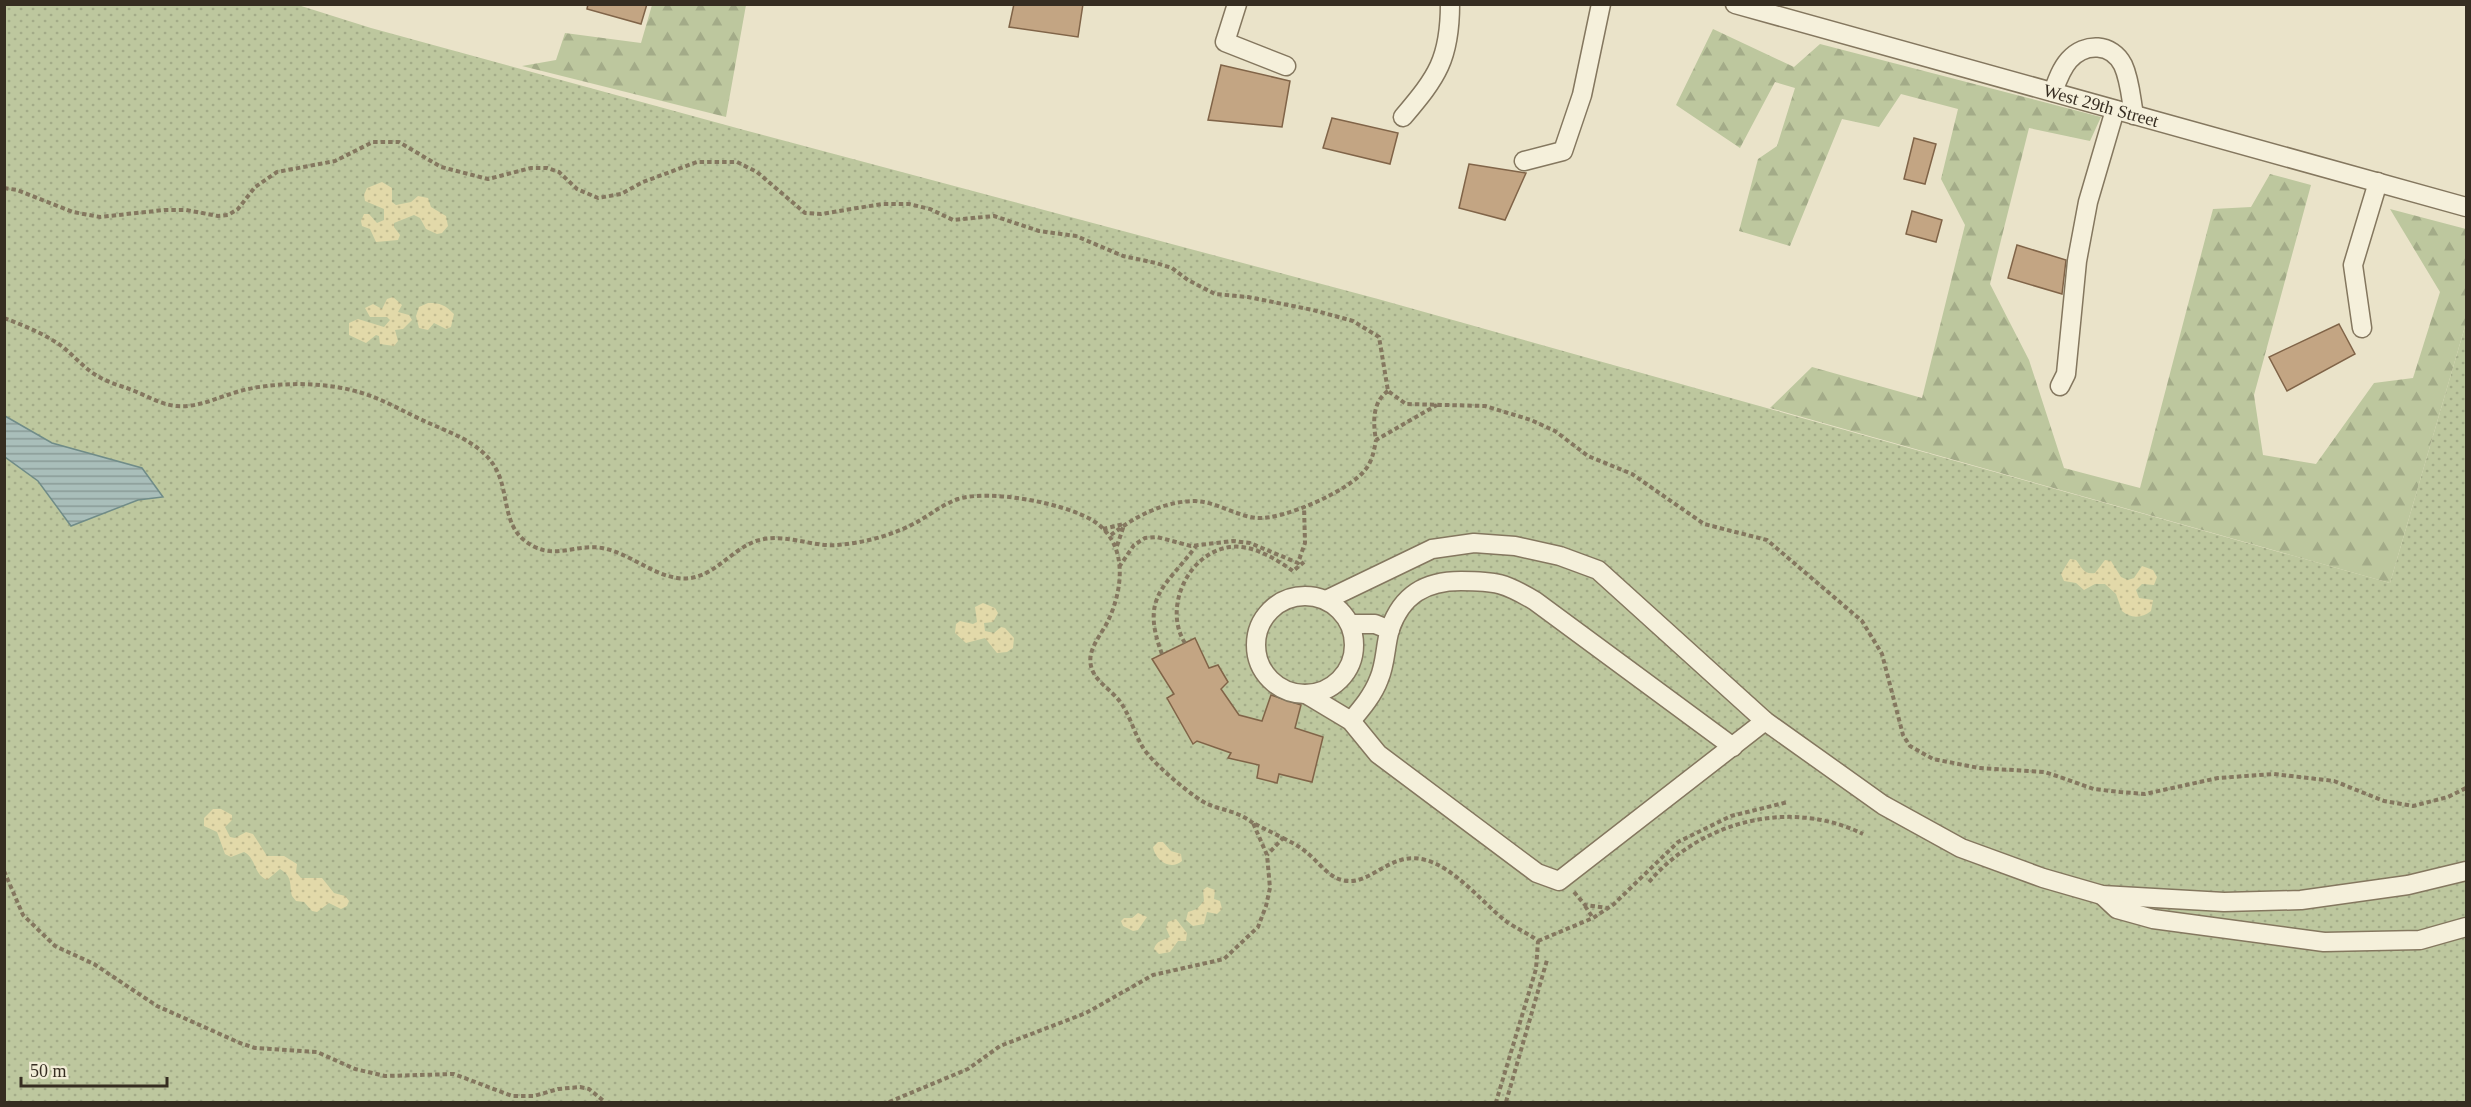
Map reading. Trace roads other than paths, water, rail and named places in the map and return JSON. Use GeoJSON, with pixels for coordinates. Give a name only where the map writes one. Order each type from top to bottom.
{"type":"FeatureCollection","features":[{"type":"Feature","properties":{"kind":"street"},"geometry":{"type":"LineString","coordinates":[[1237,4],[1225,42],[1286,66]]}},
{"type":"Feature","properties":{"kind":"street"},"geometry":{"type":"LineString","coordinates":[[1403,117],[1433,82],[1450,36],[1450,4]]}},
{"type":"Feature","properties":{"kind":"street"},"geometry":{"type":"LineString","coordinates":[[1524,161],[1563,152],[1582,95],[1601,4]]}},
{"type":"Feature","properties":{"kind":"street","name":"West 29th Street"},"geometry":{"type":"LineString","coordinates":[[1735,4],[2466,207]]}},
{"type":"Feature","properties":{"kind":"street"},"geometry":{"type":"LineString","coordinates":[[2053,93],[2070,59],[2082,49],[2093,46],[2105,48],[2117,56],[2124,67],[2134,115]]}},
{"type":"Feature","properties":{"kind":"street"},"geometry":{"type":"LineString","coordinates":[[2060,386],[2066,374],[2077,261],[2088,202],[2115,110]]}},
{"type":"Feature","properties":{"kind":"street"},"geometry":{"type":"LineString","coordinates":[[2362,328],[2353,265],[2378,183]]}},
{"type":"Feature","properties":{"kind":"street"},"geometry":{"type":"LineString","coordinates":[[1326,600],[1432,549],[1474,543],[1515,546],[1560,556],[1598,570],[1766,721],[1883,806],[1961,848],[2043,878],[2102,895],[2224,902],[2301,900],[2408,885],[2466,871]]}},
{"type":"Feature","properties":{"kind":"street"},"geometry":{"type":"LineString","coordinates":[[1351,721],[1368,700],[1380,678],[1390,630],[1404,600],[1424,588],[1449,581],[1506,584],[1535,601],[1732,747]]}},
{"type":"Feature","properties":{"kind":"street"},"geometry":{"type":"LineString","coordinates":[[1310,596],[1326,600],[1344,614],[1350,624],[1355,640],[1354,656],[1347,671],[1329,688],[1306,694],[1290,692],[1276,684],[1265,673],[1258,659],[1256,643],[1259,627],[1273,609],[1294,597],[1310,596]]}},
{"type":"Feature","properties":{"kind":"street"},"geometry":{"type":"LineString","coordinates":[[1350,624],[1375,624],[1390,630]]}},
{"type":"Feature","properties":{"kind":"street"},"geometry":{"type":"LineString","coordinates":[[1306,694],[1351,721],[1378,754],[1537,873],[1559,881],[1766,721]]}},
{"type":"Feature","properties":{"kind":"street"},"geometry":{"type":"LineString","coordinates":[[2102,895],[2117,909],[2153,919],[2324,942],[2420,940],[2466,927]]}}]}
